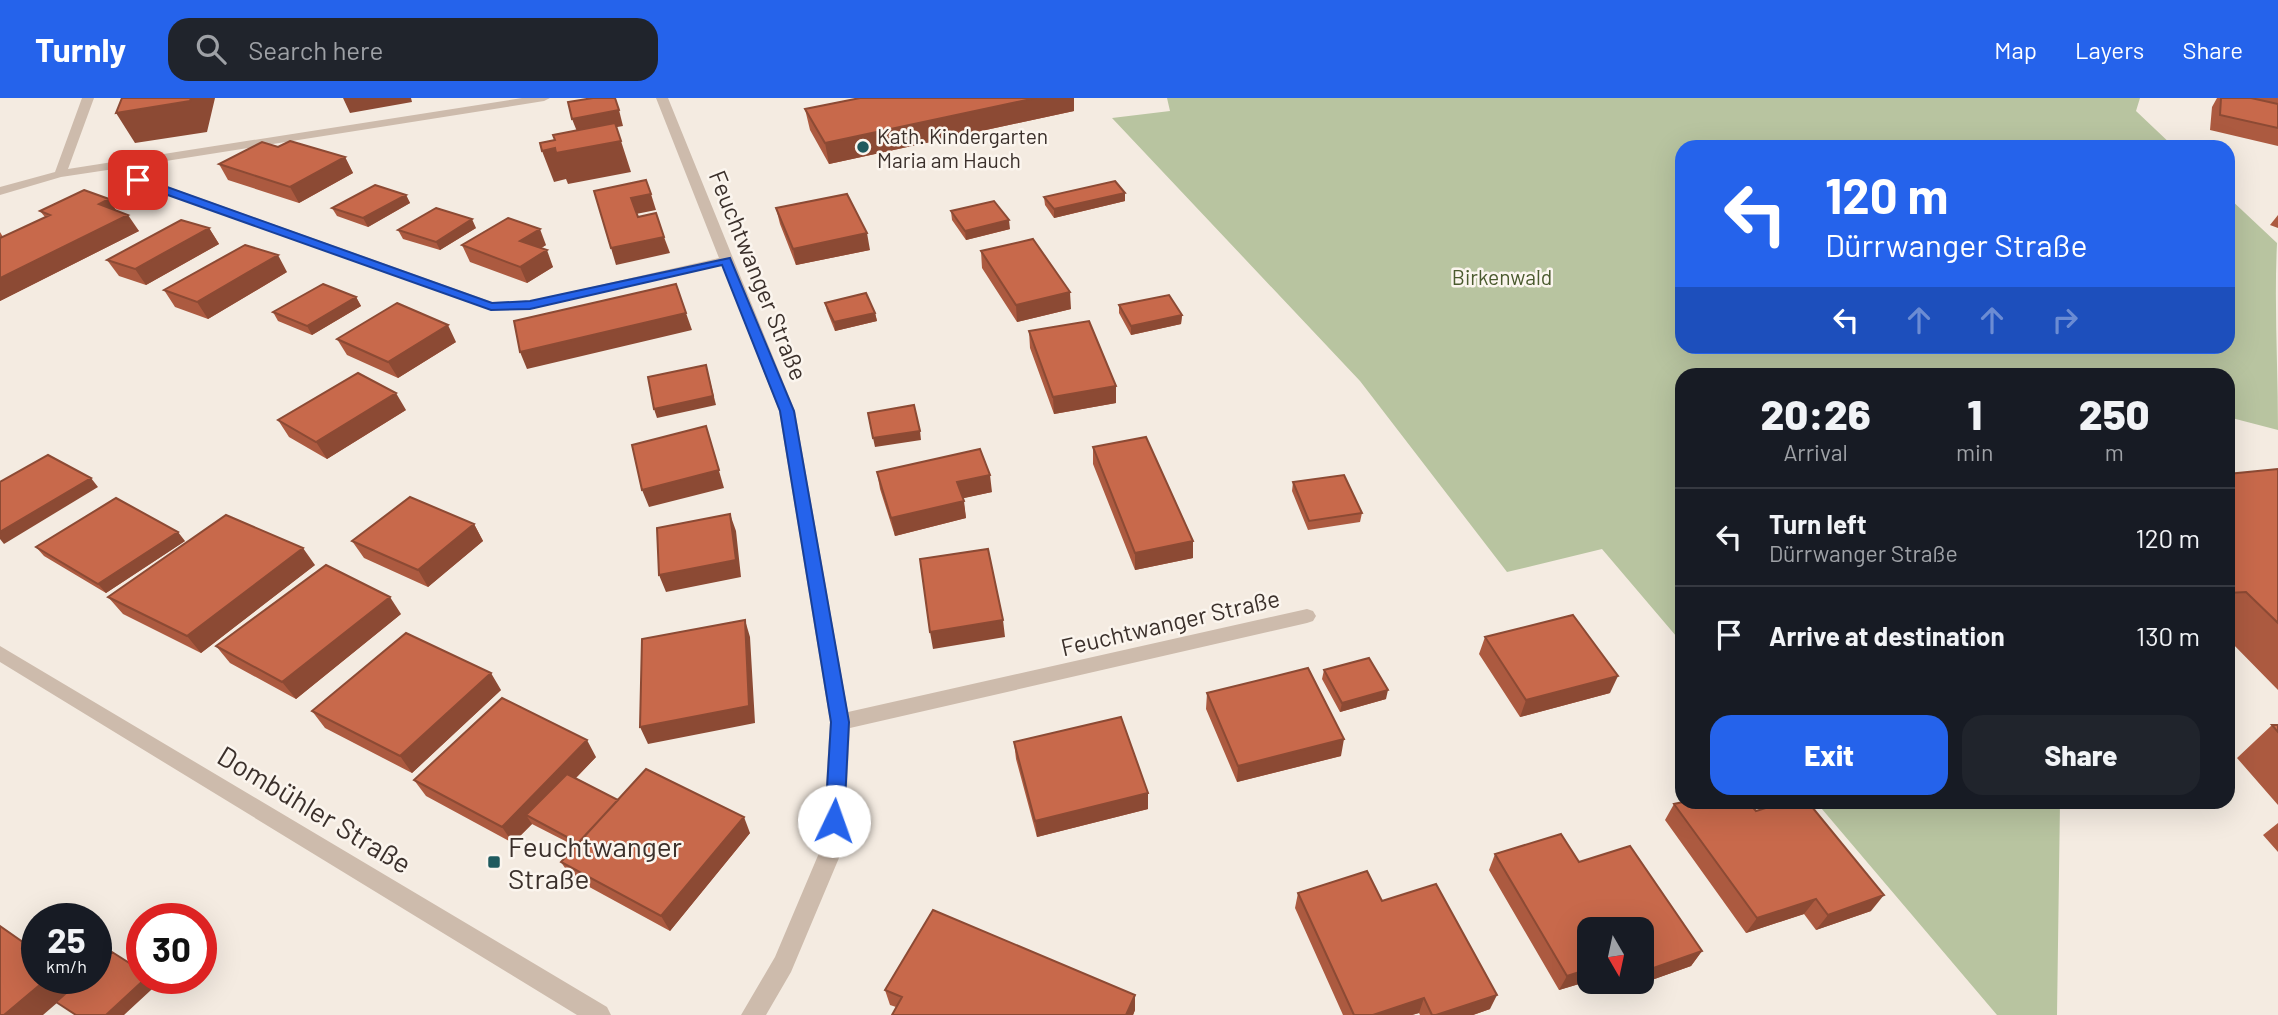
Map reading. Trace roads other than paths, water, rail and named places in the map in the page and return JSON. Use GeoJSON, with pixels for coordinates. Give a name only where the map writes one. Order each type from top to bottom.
{"type":"FeatureCollection","features":[{"type":"Feature","properties":{"kind":"street"},"geometry":{"type":"LineString","coordinates":[[60,174],[88,98]]}},
{"type":"Feature","properties":{"kind":"street"},"geometry":{"type":"LineString","coordinates":[[0,191],[60,174],[544,98]]}},
{"type":"Feature","properties":{"kind":"street","name":"Feuchtwanger Straße"},"geometry":{"type":"LineString","coordinates":[[662,98],[787,411],[840,722],[833,846],[783,964],[753,1015]]}},
{"type":"Feature","properties":{"kind":"street"},"geometry":{"type":"LineString","coordinates":[[141,162],[138,180],[491,306],[530,305],[726,260]]}},
{"type":"Feature","properties":{"kind":"street","name":"Feuchtwanger Straße"},"geometry":{"type":"LineString","coordinates":[[840,722],[1307,616]]}},
{"type":"Feature","properties":{"kind":"street","name":"Dombühler Straße"},"geometry":{"type":"LineString","coordinates":[[0,653],[599,1015]]}},
{"type":"Feature","properties":{"kind":"place","name":"Kath. Kindergarten Maria am Hauch"},"geometry":{"type":"Point","coordinates":[863,147]}},
{"type":"Feature","properties":{"kind":"place","name":"Feuchtwanger Straße"},"geometry":{"type":"Point","coordinates":[494,862]}},
{"type":"Feature","properties":{"kind":"park label","name":"Birkenwald"},"geometry":{"type":"Point","coordinates":[1502,276]}}]}
